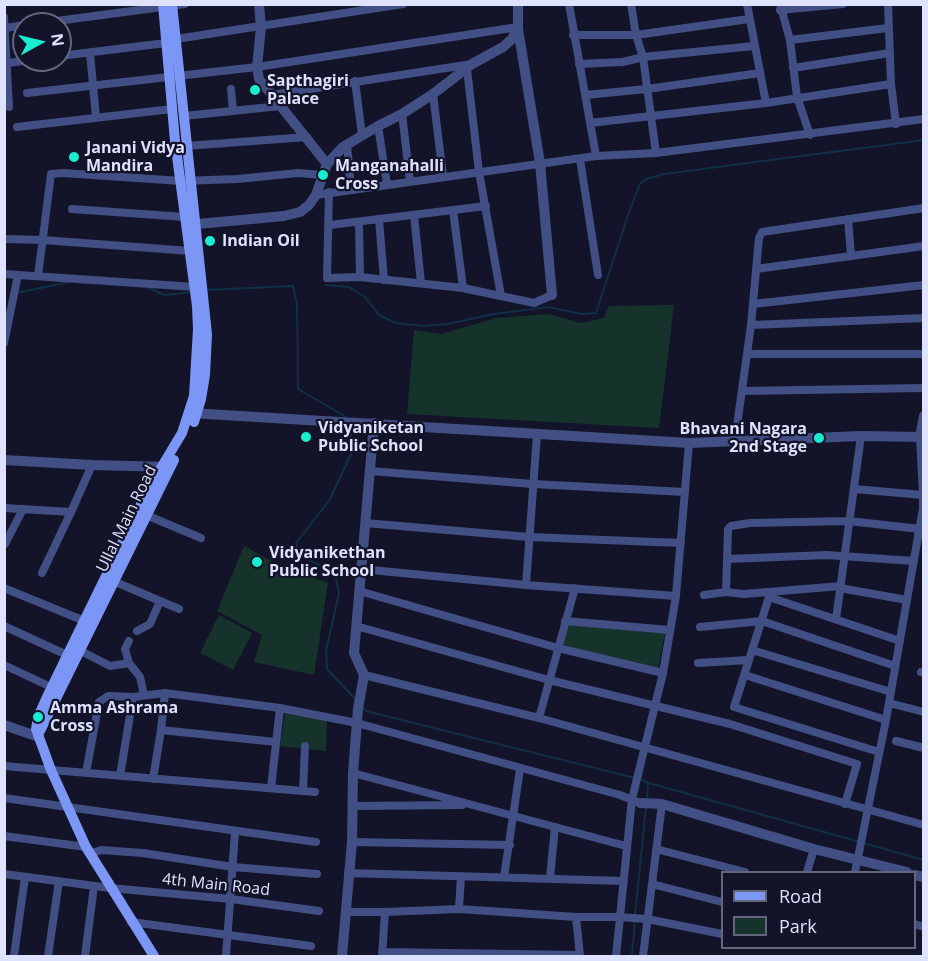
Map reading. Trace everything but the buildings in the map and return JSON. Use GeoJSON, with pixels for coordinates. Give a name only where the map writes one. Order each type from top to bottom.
{"type":"FeatureCollection","features":[{"type":"Feature","properties":{"kind":"main road"},"geometry":{"type":"LineString","coordinates":[[167,6],[175,77],[184,116],[189,251],[198,286]]}},
{"type":"Feature","properties":{"kind":"main road"},"geometry":{"type":"LineString","coordinates":[[175,77],[172,109],[185,181]]}},
{"type":"Feature","properties":{"kind":"main road"},"geometry":{"type":"LineString","coordinates":[[188,222],[198,286]]}},
{"type":"Feature","properties":{"kind":"main road","name":"Ullal Main Road"},"geometry":{"type":"LineString","coordinates":[[154,957],[88,850],[51,770],[36,729],[38,717],[51,687],[67,655],[113,581],[193,413],[201,305],[198,286]]}},
{"type":"Feature","properties":{"kind":"main road","name":"Ullal Main Road"},"geometry":{"type":"LineString","coordinates":[[39,737],[41,727],[79,650],[88,623],[149,488],[166,466]]}},
{"type":"Feature","properties":{"kind":"street"},"geometry":{"type":"LineString","coordinates":[[72,19],[185,4]]}},
{"type":"Feature","properties":{"kind":"street"},"geometry":{"type":"LineString","coordinates":[[259,4],[261,27],[257,67],[259,79],[327,164]]}},
{"type":"Feature","properties":{"kind":"street"},"geometry":{"type":"LineString","coordinates":[[72,55],[403,4]]}},
{"type":"Feature","properties":{"kind":"street"},"geometry":{"type":"LineString","coordinates":[[329,192],[327,278],[360,277],[463,288],[534,303],[552,295],[540,163],[518,27],[517,4]]}},
{"type":"Feature","properties":{"kind":"street"},"geometry":{"type":"LineString","coordinates":[[569,4],[596,156]]}},
{"type":"Feature","properties":{"kind":"street"},"geometry":{"type":"LineString","coordinates":[[631,4],[636,35],[643,57],[656,153]]}},
{"type":"Feature","properties":{"kind":"street"},"geometry":{"type":"LineString","coordinates":[[747,4],[766,103]]}},
{"type":"Feature","properties":{"kind":"street"},"geometry":{"type":"LineString","coordinates":[[810,135],[797,97],[789,40],[780,7],[843,4]]}},
{"type":"Feature","properties":{"kind":"street"},"geometry":{"type":"LineString","coordinates":[[888,4],[891,84],[896,124]]}},
{"type":"Feature","properties":{"kind":"street"},"geometry":{"type":"LineString","coordinates":[[4,17],[9,106]]}},
{"type":"Feature","properties":{"kind":"street"},"geometry":{"type":"LineString","coordinates":[[573,35],[636,35],[749,19]]}},
{"type":"Feature","properties":{"kind":"street"},"geometry":{"type":"LineString","coordinates":[[6,28],[12,27]]}},
{"type":"Feature","properties":{"kind":"street"},"geometry":{"type":"LineString","coordinates":[[72,209],[188,222],[284,216],[300,212],[316,195],[327,164],[347,144],[402,114],[434,94],[469,66],[503,47],[516,34],[518,27]]}},
{"type":"Feature","properties":{"kind":"street"},"geometry":{"type":"LineString","coordinates":[[27,93],[257,67],[518,27]]}},
{"type":"Feature","properties":{"kind":"street"},"geometry":{"type":"LineString","coordinates":[[789,40],[888,28]]}},
{"type":"Feature","properties":{"kind":"street"},"geometry":{"type":"LineString","coordinates":[[579,64],[623,62],[643,57],[754,46]]}},
{"type":"Feature","properties":{"kind":"street"},"geometry":{"type":"LineString","coordinates":[[90,53],[96,118]]}},
{"type":"Feature","properties":{"kind":"street"},"geometry":{"type":"LineString","coordinates":[[793,68],[890,53]]}},
{"type":"Feature","properties":{"kind":"street"},"geometry":{"type":"LineString","coordinates":[[8,63],[12,62]]}},
{"type":"Feature","properties":{"kind":"street"},"geometry":{"type":"LineString","coordinates":[[271,95],[469,66]]}},
{"type":"Feature","properties":{"kind":"street"},"geometry":{"type":"LineString","coordinates":[[469,66],[479,171],[501,296]]}},
{"type":"Feature","properties":{"kind":"street"},"geometry":{"type":"LineString","coordinates":[[585,95],[648,89],[760,73]]}},
{"type":"Feature","properties":{"kind":"street"},"geometry":{"type":"LineString","coordinates":[[355,81],[362,135]]}},
{"type":"Feature","properties":{"kind":"street"},"geometry":{"type":"LineString","coordinates":[[590,123],[766,103],[891,84]]}},
{"type":"Feature","properties":{"kind":"street"},"geometry":{"type":"LineString","coordinates":[[231,89],[233,111]]}},
{"type":"Feature","properties":{"kind":"street"},"geometry":{"type":"LineString","coordinates":[[434,94],[443,176]]}},
{"type":"Feature","properties":{"kind":"street"},"geometry":{"type":"LineString","coordinates":[[184,116],[280,106]]}},
{"type":"Feature","properties":{"kind":"street"},"geometry":{"type":"LineString","coordinates":[[16,127],[172,109]]}},
{"type":"Feature","properties":{"kind":"street"},"geometry":{"type":"LineString","coordinates":[[402,114],[410,181]]}},
{"type":"Feature","properties":{"kind":"street"},"geometry":{"type":"LineString","coordinates":[[316,195],[596,156],[656,153],[924,119]]}},
{"type":"Feature","properties":{"kind":"street"},"geometry":{"type":"LineString","coordinates":[[378,126],[387,184]]}},
{"type":"Feature","properties":{"kind":"street"},"geometry":{"type":"LineString","coordinates":[[186,146],[307,137]]}},
{"type":"Feature","properties":{"kind":"street"},"geometry":{"type":"LineString","coordinates":[[347,144],[351,189]]}},
{"type":"Feature","properties":{"kind":"street"},"geometry":{"type":"LineString","coordinates":[[580,159],[598,275]]}},
{"type":"Feature","properties":{"kind":"street"},"geometry":{"type":"LineString","coordinates":[[38,276],[51,174],[185,181],[298,173],[323,175]]}},
{"type":"Feature","properties":{"kind":"street"},"geometry":{"type":"LineString","coordinates":[[330,225],[486,206]]}},
{"type":"Feature","properties":{"kind":"street"},"geometry":{"type":"LineString","coordinates":[[735,440],[751,325],[759,238],[762,232],[924,208]]}},
{"type":"Feature","properties":{"kind":"street"},"geometry":{"type":"LineString","coordinates":[[453,210],[463,288]]}},
{"type":"Feature","properties":{"kind":"street"},"geometry":{"type":"LineString","coordinates":[[414,215],[421,284]]}},
{"type":"Feature","properties":{"kind":"street"},"geometry":{"type":"LineString","coordinates":[[380,219],[384,280]]}},
{"type":"Feature","properties":{"kind":"street"},"geometry":{"type":"LineString","coordinates":[[848,219],[851,255]]}},
{"type":"Feature","properties":{"kind":"street"},"geometry":{"type":"LineString","coordinates":[[359,222],[360,277]]}},
{"type":"Feature","properties":{"kind":"street"},"geometry":{"type":"LineString","coordinates":[[4,239],[189,251]]}},
{"type":"Feature","properties":{"kind":"street"},"geometry":{"type":"LineString","coordinates":[[756,269],[924,246]]}},
{"type":"Feature","properties":{"kind":"street"},"geometry":{"type":"LineString","coordinates":[[4,274],[198,286]]}},
{"type":"Feature","properties":{"kind":"street"},"geometry":{"type":"LineString","coordinates":[[4,343],[18,275]]}},
{"type":"Feature","properties":{"kind":"street"},"geometry":{"type":"LineString","coordinates":[[753,304],[924,285]]}},
{"type":"Feature","properties":{"kind":"street"},"geometry":{"type":"LineString","coordinates":[[751,325],[924,318]]}},
{"type":"Feature","properties":{"kind":"street"},"geometry":{"type":"LineString","coordinates":[[747,354],[924,354]]}},
{"type":"Feature","properties":{"kind":"street"},"geometry":{"type":"LineString","coordinates":[[742,391],[924,388]]}},
{"type":"Feature","properties":{"kind":"street"},"geometry":{"type":"LineString","coordinates":[[193,413],[689,443],[861,436],[922,437]]}},
{"type":"Feature","properties":{"kind":"street"},"geometry":{"type":"LineString","coordinates":[[855,871],[886,720],[914,561],[921,539],[920,529],[924,508],[922,437],[924,416]]}},
{"type":"Feature","properties":{"kind":"street"},"geometry":{"type":"LineString","coordinates":[[342,957],[351,842],[353,773],[358,709],[364,675],[354,653],[374,423]]}},
{"type":"Feature","properties":{"kind":"street"},"geometry":{"type":"LineString","coordinates":[[526,585],[537,434]]}},
{"type":"Feature","properties":{"kind":"street"},"geometry":{"type":"LineString","coordinates":[[836,619],[861,436]]}},
{"type":"Feature","properties":{"kind":"street"},"geometry":{"type":"LineString","coordinates":[[643,957],[645,919],[656,849],[640,765],[663,673],[676,596],[689,443]]}},
{"type":"Feature","properties":{"kind":"street"},"geometry":{"type":"LineString","coordinates":[[4,460],[166,466]]}},
{"type":"Feature","properties":{"kind":"street"},"geometry":{"type":"LineString","coordinates":[[42,573],[92,465]]}},
{"type":"Feature","properties":{"kind":"street"},"geometry":{"type":"LineString","coordinates":[[370,471],[533,484],[685,492]]}},
{"type":"Feature","properties":{"kind":"street"},"geometry":{"type":"LineString","coordinates":[[854,489],[923,495]]}},
{"type":"Feature","properties":{"kind":"street"},"geometry":{"type":"LineString","coordinates":[[4,508],[71,512]]}},
{"type":"Feature","properties":{"kind":"street"},"geometry":{"type":"LineString","coordinates":[[5,544],[23,509]]}},
{"type":"Feature","properties":{"kind":"street"},"geometry":{"type":"LineString","coordinates":[[146,515],[201,537]]}},
{"type":"Feature","properties":{"kind":"street"},"geometry":{"type":"LineString","coordinates":[[726,592],[727,535],[731,526],[750,523],[849,521],[920,529]]}},
{"type":"Feature","properties":{"kind":"street"},"geometry":{"type":"LineString","coordinates":[[365,523],[529,537],[681,543]]}},
{"type":"Feature","properties":{"kind":"street"},"geometry":{"type":"LineString","coordinates":[[728,559],[827,555],[914,561]]}},
{"type":"Feature","properties":{"kind":"street"},"geometry":{"type":"LineString","coordinates":[[361,569],[526,585],[676,596]]}},
{"type":"Feature","properties":{"kind":"street"},"geometry":{"type":"LineString","coordinates":[[113,581],[179,609]]}},
{"type":"Feature","properties":{"kind":"street"},"geometry":{"type":"LineString","coordinates":[[704,595],[841,587],[907,600]]}},
{"type":"Feature","properties":{"kind":"street"},"geometry":{"type":"LineString","coordinates":[[4,588],[88,623]]}},
{"type":"Feature","properties":{"kind":"street"},"geometry":{"type":"LineString","coordinates":[[539,718],[575,588]]}},
{"type":"Feature","properties":{"kind":"street"},"geometry":{"type":"LineString","coordinates":[[359,591],[558,648],[663,673]]}},
{"type":"Feature","properties":{"kind":"street"},"geometry":{"type":"LineString","coordinates":[[879,752],[734,707],[770,597],[900,641]]}},
{"type":"Feature","properties":{"kind":"street"},"geometry":{"type":"LineString","coordinates":[[136,631],[150,624],[160,601]]}},
{"type":"Feature","properties":{"kind":"street"},"geometry":{"type":"LineString","coordinates":[[566,621],[670,630]]}},
{"type":"Feature","properties":{"kind":"street"},"geometry":{"type":"LineString","coordinates":[[700,627],[762,621],[896,666]]}},
{"type":"Feature","properties":{"kind":"street"},"geometry":{"type":"LineString","coordinates":[[4,626],[67,655]]}},
{"type":"Feature","properties":{"kind":"street"},"geometry":{"type":"LineString","coordinates":[[356,626],[549,680],[730,724],[857,764],[845,804]]}},
{"type":"Feature","properties":{"kind":"street"},"geometry":{"type":"LineString","coordinates":[[129,641],[125,649],[129,663],[140,678],[144,695]]}},
{"type":"Feature","properties":{"kind":"street"},"geometry":{"type":"LineString","coordinates":[[79,650],[110,666],[129,663]]}},
{"type":"Feature","properties":{"kind":"street"},"geometry":{"type":"LineString","coordinates":[[752,650],[891,692]]}},
{"type":"Feature","properties":{"kind":"street"},"geometry":{"type":"LineString","coordinates":[[698,663],[749,660]]}},
{"type":"Feature","properties":{"kind":"street"},"geometry":{"type":"LineString","coordinates":[[4,665],[51,687]]}},
{"type":"Feature","properties":{"kind":"street"},"geometry":{"type":"LineString","coordinates":[[364,675],[539,718],[924,825]]}},
{"type":"Feature","properties":{"kind":"street"},"geometry":{"type":"LineString","coordinates":[[745,675],[886,720]]}},
{"type":"Feature","properties":{"kind":"street"},"geometry":{"type":"LineString","coordinates":[[153,779],[165,693]]}},
{"type":"Feature","properties":{"kind":"street"},"geometry":{"type":"LineString","coordinates":[[86,773],[99,702],[108,696],[133,697],[165,693],[280,708],[357,723],[900,871]]}},
{"type":"Feature","properties":{"kind":"street"},"geometry":{"type":"LineString","coordinates":[[120,776],[133,697]]}},
{"type":"Feature","properties":{"kind":"street"},"geometry":{"type":"LineString","coordinates":[[889,703],[924,712]]}},
{"type":"Feature","properties":{"kind":"street"},"geometry":{"type":"LineString","coordinates":[[271,789],[280,708]]}},
{"type":"Feature","properties":{"kind":"street"},"geometry":{"type":"LineString","coordinates":[[4,725],[39,737]]}},
{"type":"Feature","properties":{"kind":"street"},"geometry":{"type":"LineString","coordinates":[[161,730],[276,742]]}},
{"type":"Feature","properties":{"kind":"street"},"geometry":{"type":"LineString","coordinates":[[896,741],[924,748]]}},
{"type":"Feature","properties":{"kind":"street"},"geometry":{"type":"LineString","coordinates":[[303,791],[305,746]]}},
{"type":"Feature","properties":{"kind":"street"},"geometry":{"type":"LineString","coordinates":[[4,766],[315,792]]}},
{"type":"Feature","properties":{"kind":"street"},"geometry":{"type":"LineString","coordinates":[[504,877],[520,769]]}},
{"type":"Feature","properties":{"kind":"street"},"geometry":{"type":"LineString","coordinates":[[353,773],[626,846]]}},
{"type":"Feature","properties":{"kind":"street"},"geometry":{"type":"LineString","coordinates":[[4,798],[316,842]]}},
{"type":"Feature","properties":{"kind":"street"},"geometry":{"type":"LineString","coordinates":[[616,957],[626,846],[646,803]]}},
{"type":"Feature","properties":{"kind":"street"},"geometry":{"type":"LineString","coordinates":[[353,806],[473,805]]}},
{"type":"Feature","properties":{"kind":"street"},"geometry":{"type":"LineString","coordinates":[[550,878],[555,826]]}},
{"type":"Feature","properties":{"kind":"street"},"geometry":{"type":"LineString","coordinates":[[226,957],[235,832]]}},
{"type":"Feature","properties":{"kind":"street"},"geometry":{"type":"LineString","coordinates":[[4,836],[88,850],[143,853],[233,867],[316,874]]}},
{"type":"Feature","properties":{"kind":"street"},"geometry":{"type":"LineString","coordinates":[[351,842],[510,845]]}},
{"type":"Feature","properties":{"kind":"street"},"geometry":{"type":"LineString","coordinates":[[656,849],[738,871]]}},
{"type":"Feature","properties":{"kind":"street"},"geometry":{"type":"LineString","coordinates":[[808,871],[814,849]]}},
{"type":"Feature","properties":{"kind":"street"},"geometry":{"type":"LineString","coordinates":[[348,873],[624,881]]}},
{"type":"Feature","properties":{"kind":"street","name":"4th Main Road"},"geometry":{"type":"LineString","coordinates":[[4,874],[318,911]]}},
{"type":"Feature","properties":{"kind":"street"},"geometry":{"type":"LineString","coordinates":[[459,909],[461,876]]}},
{"type":"Feature","properties":{"kind":"street"},"geometry":{"type":"LineString","coordinates":[[14,957],[25,877]]}},
{"type":"Feature","properties":{"kind":"street"},"geometry":{"type":"LineString","coordinates":[[48,957],[59,881]]}},
{"type":"Feature","properties":{"kind":"street"},"geometry":{"type":"LineString","coordinates":[[651,884],[721,902]]}},
{"type":"Feature","properties":{"kind":"street"},"geometry":{"type":"LineString","coordinates":[[85,957],[94,886]]}},
{"type":"Feature","properties":{"kind":"street"},"geometry":{"type":"LineString","coordinates":[[345,912],[459,909],[576,917],[621,917],[645,919],[721,934]]}},
{"type":"Feature","properties":{"kind":"street"},"geometry":{"type":"LineString","coordinates":[[385,912],[382,954],[413,955],[580,956],[576,917]]}},
{"type":"Feature","properties":{"kind":"street"},"geometry":{"type":"LineString","coordinates":[[131,922],[311,946]]}},
{"type":"Feature","properties":{"kind":"green space"},"geometry":{"type":"Polygon","coordinates":[[[674,305],[659,428],[407,414],[414,330],[442,334],[496,318],[548,314],[581,323],[604,318],[609,306],[674,305]]]}},
{"type":"Feature","properties":{"kind":"green space"},"geometry":{"type":"Polygon","coordinates":[[[244,546],[283,567],[328,583],[314,675],[254,662],[262,635],[217,611],[244,546]]]}},
{"type":"Feature","properties":{"kind":"green space"},"geometry":{"type":"Polygon","coordinates":[[[219,615],[252,633],[233,670],[200,653],[219,615]]]}},
{"type":"Feature","properties":{"kind":"green space"},"geometry":{"type":"Polygon","coordinates":[[[569,625],[665,633],[658,668],[562,645],[569,625]]]}},
{"type":"Feature","properties":{"kind":"green space"},"geometry":{"type":"Polygon","coordinates":[[[285,712],[327,720],[326,751],[280,746],[285,712]]]}},
{"type":"Feature","properties":{"kind":"waterway"},"geometry":{"type":"LineString","coordinates":[[326,285],[349,287],[365,297],[379,315],[395,323],[424,326],[447,324],[494,314],[548,307],[582,314],[596,313],[628,215],[640,184],[646,179],[664,174],[924,140]]}},
{"type":"Feature","properties":{"kind":"waterway"},"geometry":{"type":"LineString","coordinates":[[16,293],[69,282]]}},
{"type":"Feature","properties":{"kind":"waterway"},"geometry":{"type":"LineString","coordinates":[[206,290],[293,286],[297,303],[298,389],[346,417]]}},
{"type":"Feature","properties":{"kind":"waterway"},"geometry":{"type":"LineString","coordinates":[[146,287],[165,295],[192,292]]}},
{"type":"Feature","properties":{"kind":"waterway"},"geometry":{"type":"LineString","coordinates":[[349,426],[351,454],[329,501],[296,543],[299,554],[335,574],[339,593],[326,651],[327,669],[357,701]]}},
{"type":"Feature","properties":{"kind":"waterway"},"geometry":{"type":"LineString","coordinates":[[363,707],[366,711],[643,780],[648,783],[647,798]]}},
{"type":"Feature","properties":{"kind":"waterway"},"geometry":{"type":"LineString","coordinates":[[649,783],[924,860]]}},
{"type":"Feature","properties":{"kind":"waterway"},"geometry":{"type":"LineString","coordinates":[[635,915],[646,807]]}},
{"type":"Feature","properties":{"kind":"waterway"},"geometry":{"type":"LineString","coordinates":[[632,956],[635,920]]}},
{"type":"Feature","properties":{"kind":"place","name":"Sapthagiri Palace"},"geometry":{"type":"Point","coordinates":[255,90]}},
{"type":"Feature","properties":{"kind":"place","name":"Janani Vidya Mandira"},"geometry":{"type":"Point","coordinates":[74,157]}},
{"type":"Feature","properties":{"kind":"place","name":"Manganahalli Cross"},"geometry":{"type":"Point","coordinates":[323,175]}},
{"type":"Feature","properties":{"kind":"place","name":"Indian Oil"},"geometry":{"type":"Point","coordinates":[210,241]}},
{"type":"Feature","properties":{"kind":"place","name":"Vidyaniketan Public School"},"geometry":{"type":"Point","coordinates":[306,437]}},
{"type":"Feature","properties":{"kind":"place","name":"Bhavani Nagara 2nd Stage"},"geometry":{"type":"Point","coordinates":[819,438]}},
{"type":"Feature","properties":{"kind":"place","name":"Vidyanikethan Public School"},"geometry":{"type":"Point","coordinates":[257,562]}},
{"type":"Feature","properties":{"kind":"place","name":"Amma Ashrama Cross"},"geometry":{"type":"Point","coordinates":[38,717]}}]}
